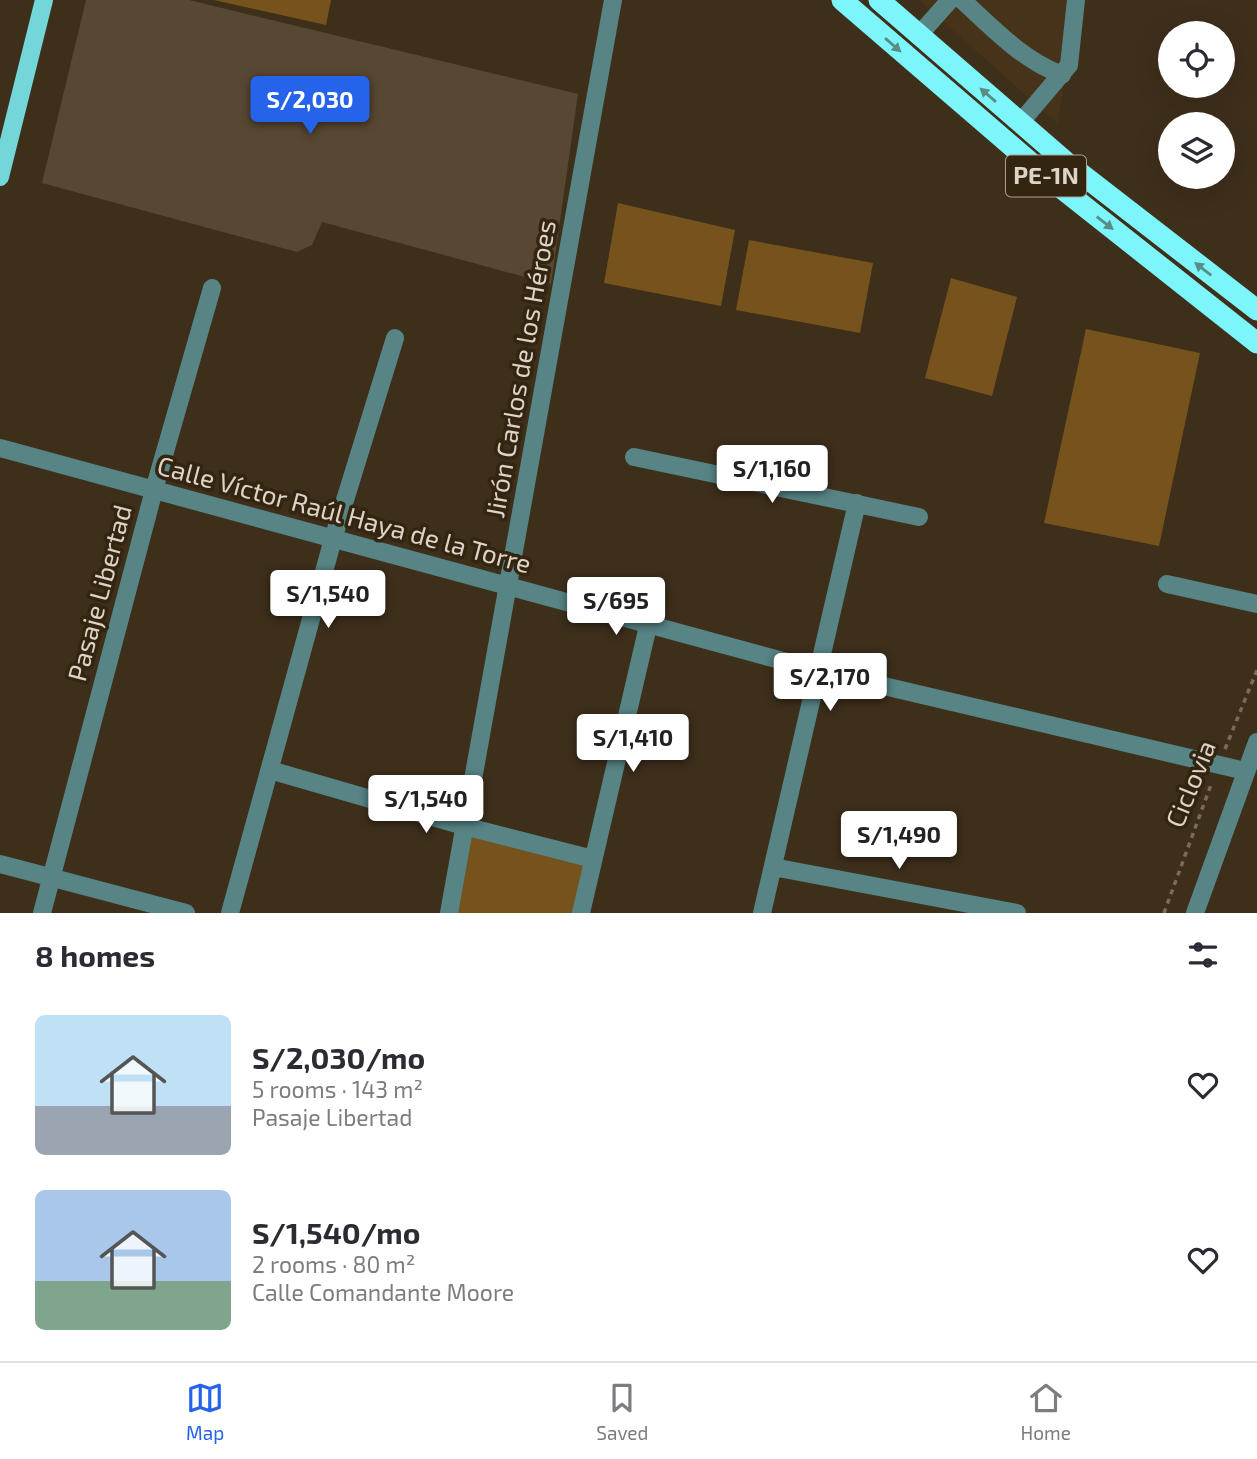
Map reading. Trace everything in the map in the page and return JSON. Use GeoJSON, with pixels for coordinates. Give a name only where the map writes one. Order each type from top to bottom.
{"type":"FeatureCollection","features":[{"type":"Feature","properties":{"kind":"highway","name":"PE-1N"},"geometry":{"type":"LineString","coordinates":[[842,0],[1051,180],[1257,343]]}},
{"type":"Feature","properties":{"kind":"highway","name":"PE-1N"},"geometry":{"type":"LineString","coordinates":[[879,0],[1020,123],[1257,310]]}},
{"type":"Feature","properties":{"kind":"main road"},"geometry":{"type":"LineString","coordinates":[[0,177],[44,0]]}},
{"type":"Feature","properties":{"kind":"street","name":"Jirón Carlos de los Héroes"},"geometry":{"type":"LineString","coordinates":[[449,913],[613,0]]}},
{"type":"Feature","properties":{"kind":"street"},"geometry":{"type":"LineString","coordinates":[[918,36],[950,0]]}},
{"type":"Feature","properties":{"kind":"street"},"geometry":{"type":"LineString","coordinates":[[962,0],[1019,53],[1038,66],[1062,75]]}},
{"type":"Feature","properties":{"kind":"street"},"geometry":{"type":"LineString","coordinates":[[1020,123],[1062,75],[1070,60],[1076,0]]}},
{"type":"Feature","properties":{"kind":"street","name":"Pasaje Libertad"},"geometry":{"type":"LineString","coordinates":[[42,913],[154,490],[212,288]]}},
{"type":"Feature","properties":{"kind":"street"},"geometry":{"type":"LineString","coordinates":[[230,913],[333,539],[395,338]]}},
{"type":"Feature","properties":{"kind":"street","name":"Calle Víctor Raúl Haya de la Torre"},"geometry":{"type":"LineString","coordinates":[[0,448],[820,671],[1245,772]]}},
{"type":"Feature","properties":{"kind":"street"},"geometry":{"type":"LineString","coordinates":[[634,457],[919,517]]}},
{"type":"Feature","properties":{"kind":"street"},"geometry":{"type":"LineString","coordinates":[[762,913],[857,503]]}},
{"type":"Feature","properties":{"kind":"street"},"geometry":{"type":"LineString","coordinates":[[1167,584],[1257,604]]}},
{"type":"Feature","properties":{"kind":"street"},"geometry":{"type":"LineString","coordinates":[[580,913],[648,626]]}},
{"type":"Feature","properties":{"kind":"street"},"geometry":{"type":"LineString","coordinates":[[1195,913],[1257,742]]}},
{"type":"Feature","properties":{"kind":"street"},"geometry":{"type":"LineString","coordinates":[[270,770],[464,826],[593,859]]}},
{"type":"Feature","properties":{"kind":"street"},"geometry":{"type":"LineString","coordinates":[[0,864],[186,913]]}},
{"type":"Feature","properties":{"kind":"street"},"geometry":{"type":"LineString","coordinates":[[773,867],[1017,913]]}},
{"type":"Feature","properties":{"kind":"path","name":"Ciclovia"},"geometry":{"type":"LineString","coordinates":[[1164,913],[1257,670]]}},
{"type":"Feature","properties":{"kind":"shaded area"},"geometry":{"type":"Polygon","coordinates":[[[214,0],[331,0],[326,25],[214,0]]]}},
{"type":"Feature","properties":{"kind":"shaded area"},"geometry":{"type":"Polygon","coordinates":[[[919,0],[1077,0],[1058,124],[919,0]]]}},
{"type":"Feature","properties":{"kind":"shaded area"},"geometry":{"type":"Polygon","coordinates":[[[618,203],[735,230],[721,306],[604,283],[618,203]]]}},
{"type":"Feature","properties":{"kind":"shaded area"},"geometry":{"type":"Polygon","coordinates":[[[749,240],[873,263],[860,333],[736,310],[749,240]]]}},
{"type":"Feature","properties":{"kind":"shaded area"},"geometry":{"type":"Polygon","coordinates":[[[951,278],[1017,297],[992,396],[925,378],[951,278]]]}},
{"type":"Feature","properties":{"kind":"shaded area"},"geometry":{"type":"Polygon","coordinates":[[[1086,329],[1200,353],[1159,546],[1044,523],[1086,329]]]}},
{"type":"Feature","properties":{"kind":"shaded area"},"geometry":{"type":"Polygon","coordinates":[[[468,832],[588,863],[576,913],[453,913],[468,832]]]}},
{"type":"Feature","properties":{"kind":"building"},"geometry":{"type":"Polygon","coordinates":[[[86,0],[189,0],[578,94],[551,284],[322,222],[312,245],[297,252],[42,183],[86,0]]]}}]}
